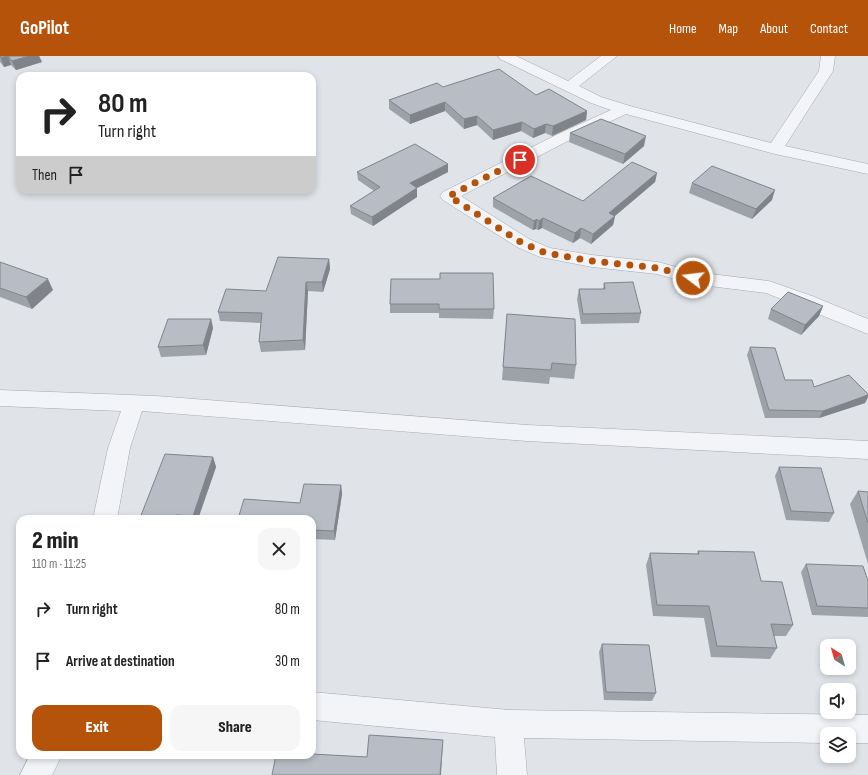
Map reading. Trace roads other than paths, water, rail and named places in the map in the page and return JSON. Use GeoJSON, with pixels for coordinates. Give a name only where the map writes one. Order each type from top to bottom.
{"type":"FeatureCollection","features":[{"type":"Feature","properties":{"kind":"street"},"geometry":{"type":"LineString","coordinates":[[505,56],[596,100],[775,149],[868,169]]}},
{"type":"Feature","properties":{"kind":"street"},"geometry":{"type":"LineString","coordinates":[[569,87],[610,56]]}},
{"type":"Feature","properties":{"kind":"street"},"geometry":{"type":"LineString","coordinates":[[775,149],[826,71],[828,56]]}},
{"type":"Feature","properties":{"kind":"street"},"geometry":{"type":"LineString","coordinates":[[625,109],[562,138],[449,196],[522,243],[546,253],[592,261],[658,268],[693,278],[769,287],[806,300],[868,327]]}},
{"type":"Feature","properties":{"kind":"street"},"geometry":{"type":"LineString","coordinates":[[0,398],[134,403],[528,433],[868,450]]}},
{"type":"Feature","properties":{"kind":"street"},"geometry":{"type":"LineString","coordinates":[[106,515],[119,448],[134,403]]}},
{"type":"Feature","properties":{"kind":"street"},"geometry":{"type":"LineString","coordinates":[[316,706],[509,724],[868,729]]}},
{"type":"Feature","properties":{"kind":"street"},"geometry":{"type":"LineString","coordinates":[[509,724],[512,775]]}},
{"type":"Feature","properties":{"kind":"street"},"geometry":{"type":"LineString","coordinates":[[35,775],[45,759]]}}]}
